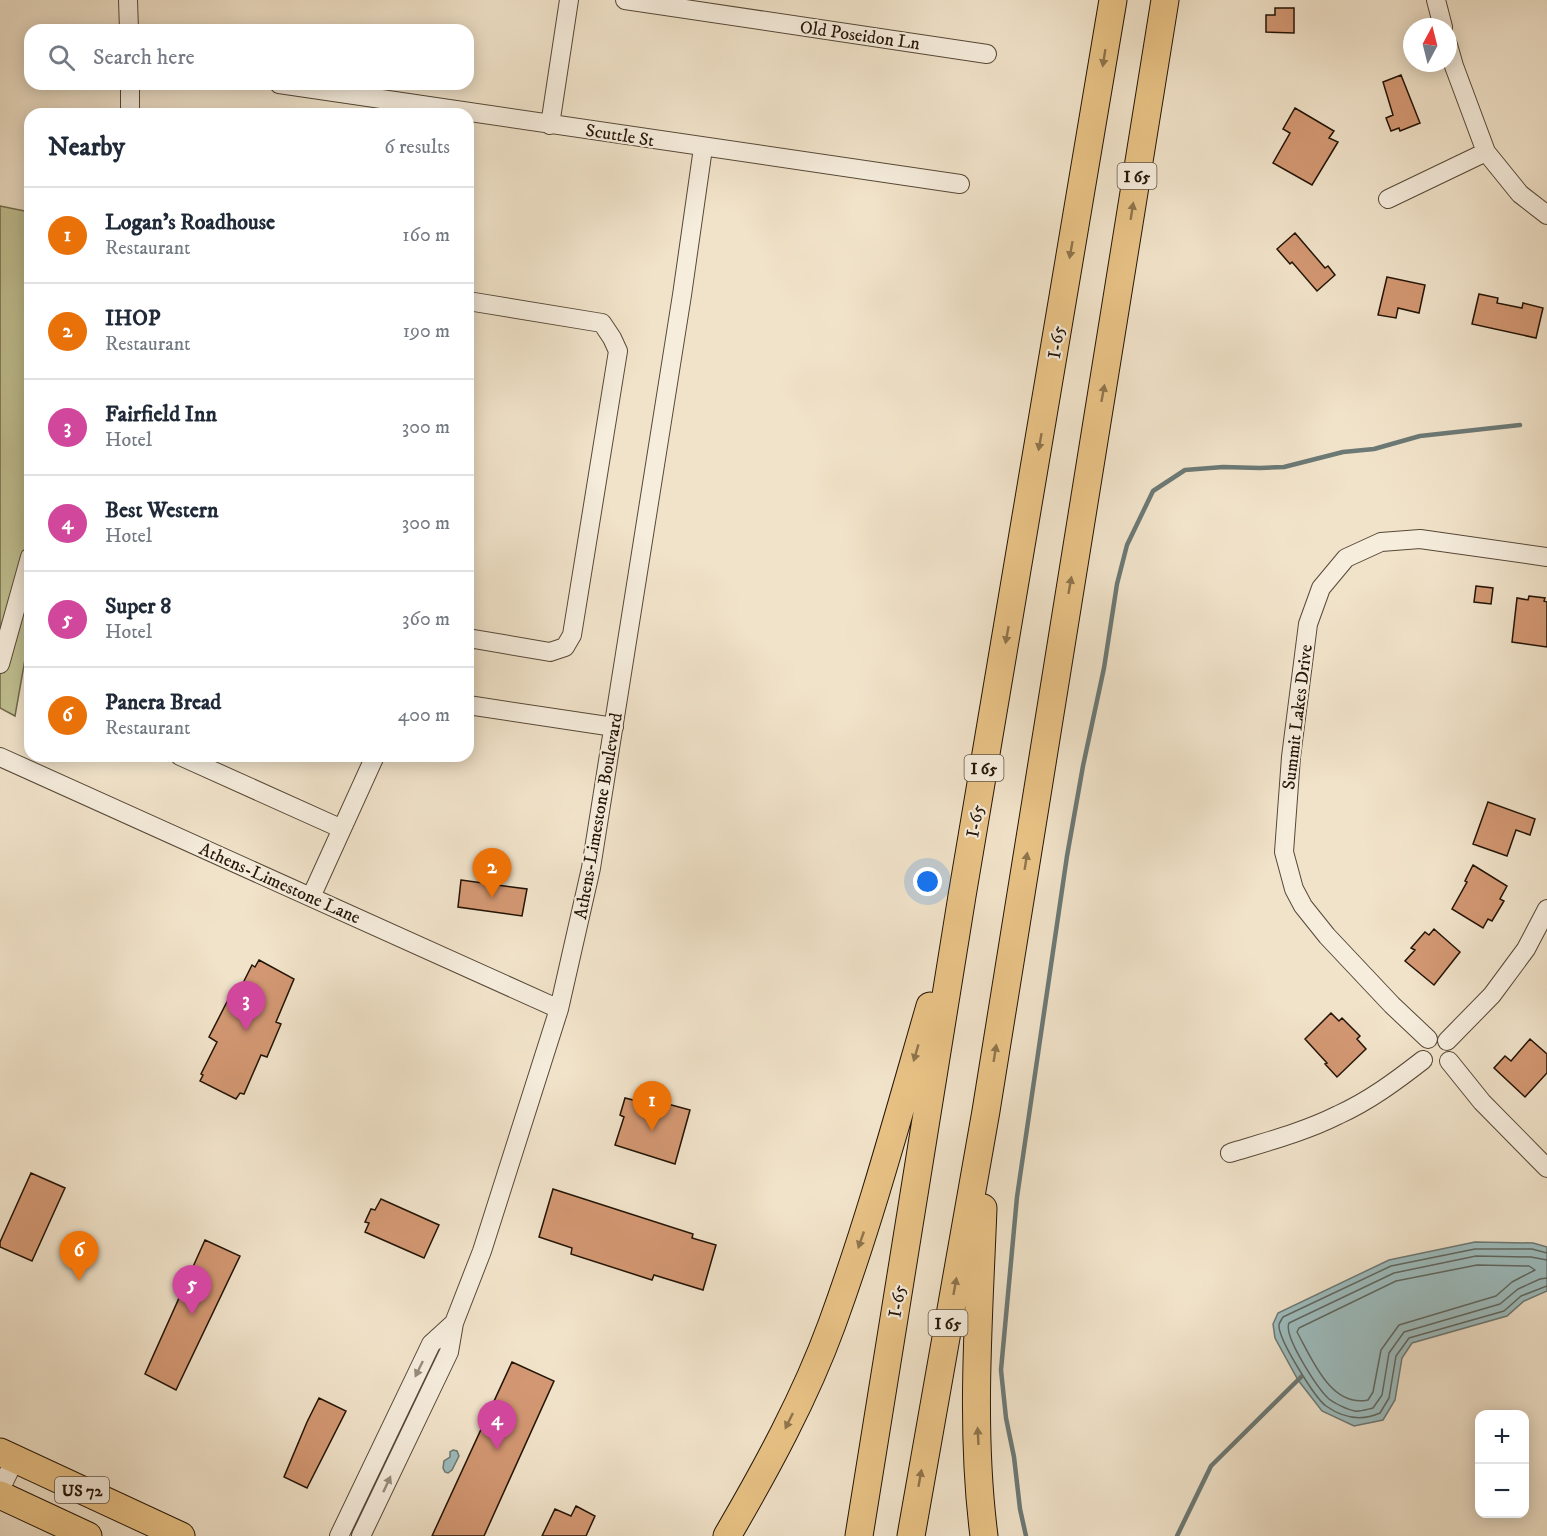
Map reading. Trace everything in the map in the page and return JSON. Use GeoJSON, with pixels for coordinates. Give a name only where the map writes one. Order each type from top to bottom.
{"type":"FeatureCollection","features":[{"type":"Feature","properties":{"kind":"highway","name":"I-65"},"geometry":{"type":"LineString","coordinates":[[859,1536],[962,896],[1113,0]]}},
{"type":"Feature","properties":{"kind":"highway","name":"I 65"},"geometry":{"type":"LineString","coordinates":[[911,1536],[986,1111],[1165,0]]}},
{"type":"Feature","properties":{"kind":"highway"},"geometry":{"type":"LineString","coordinates":[[727,1536],[790,1421],[831,1326],[868,1219],[962,896]]}},
{"type":"Feature","properties":{"kind":"highway"},"geometry":{"type":"LineString","coordinates":[[984,1536],[976,1401],[986,1111]]}},
{"type":"Feature","properties":{"kind":"highway","name":"US 72"},"geometry":{"type":"LineString","coordinates":[[7,1456],[182,1536]]}},
{"type":"Feature","properties":{"kind":"highway","name":"US 72"},"geometry":{"type":"LineString","coordinates":[[0,1495],[88,1536]]}},
{"type":"Feature","properties":{"kind":"street"},"geometry":{"type":"LineString","coordinates":[[128,0],[129,24]]}},
{"type":"Feature","properties":{"kind":"street"},"geometry":{"type":"LineString","coordinates":[[550,124],[569,0]]}},
{"type":"Feature","properties":{"kind":"street","name":"Old Poseidon Ln"},"geometry":{"type":"LineString","coordinates":[[625,0],[987,54]]}},
{"type":"Feature","properties":{"kind":"street"},"geometry":{"type":"LineString","coordinates":[[1436,0],[1441,18]]}},
{"type":"Feature","properties":{"kind":"street"},"geometry":{"type":"LineString","coordinates":[[1456,72],[1486,152],[1520,194],[1547,215]]}},
{"type":"Feature","properties":{"kind":"street"},"geometry":{"type":"LineString","coordinates":[[130,90],[130,108]]}},
{"type":"Feature","properties":{"kind":"street","name":"Scuttle St"},"geometry":{"type":"LineString","coordinates":[[320,90],[442,108]]}},
{"type":"Feature","properties":{"kind":"street","name":"Scuttle St"},"geometry":{"type":"LineString","coordinates":[[474,113],[960,184]]}},
{"type":"Feature","properties":{"kind":"street","name":"Athens-Limestone Boulevard"},"geometry":{"type":"LineString","coordinates":[[361,1536],[449,1352],[454,1323],[485,1241],[559,1009],[591,868],[704,148]]}},
{"type":"Feature","properties":{"kind":"street"},"geometry":{"type":"LineString","coordinates":[[1388,199],[1486,152]]}},
{"type":"Feature","properties":{"kind":"street"},"geometry":{"type":"LineString","coordinates":[[474,302],[602,323],[618,351],[572,636],[565,647],[550,652],[474,639]]}},
{"type":"Feature","properties":{"kind":"street","name":"Summit Lakes Drive"},"geometry":{"type":"LineString","coordinates":[[1428,1039],[1392,1005],[1327,936],[1302,906],[1294,889],[1284,852],[1291,757],[1308,624],[1321,588],[1346,558],[1381,542],[1420,539],[1547,556]]}},
{"type":"Feature","properties":{"kind":"street"},"geometry":{"type":"LineString","coordinates":[[0,664],[24,578]]}},
{"type":"Feature","properties":{"kind":"street"},"geometry":{"type":"LineString","coordinates":[[474,706],[614,727]]}},
{"type":"Feature","properties":{"kind":"street","name":"Athens-Limestone Lane"},"geometry":{"type":"LineString","coordinates":[[0,756],[559,1009]]}},
{"type":"Feature","properties":{"kind":"street"},"geometry":{"type":"LineString","coordinates":[[193,762],[340,828]]}},
{"type":"Feature","properties":{"kind":"street"},"geometry":{"type":"LineString","coordinates":[[311,897],[340,828],[372,762]]}},
{"type":"Feature","properties":{"kind":"street"},"geometry":{"type":"LineString","coordinates":[[1447,1041],[1492,995],[1526,949],[1547,909]]}},
{"type":"Feature","properties":{"kind":"street"},"geometry":{"type":"LineString","coordinates":[[1438,1037],[1447,1041],[1452,1053],[1449,1061],[1435,1068],[1426,1064],[1420,1051],[1428,1039],[1438,1037]]}},
{"type":"Feature","properties":{"kind":"street"},"geometry":{"type":"LineString","coordinates":[[1230,1153],[1287,1136],[1338,1116],[1393,1084],[1423,1060]]}},
{"type":"Feature","properties":{"kind":"street"},"geometry":{"type":"LineString","coordinates":[[1449,1061],[1482,1102],[1547,1168]]}},
{"type":"Feature","properties":{"kind":"street","name":"Athens-Limestone Boulevard"},"geometry":{"type":"LineString","coordinates":[[339,1536],[432,1344],[454,1323]]}},
{"type":"Feature","properties":{"kind":"street"},"geometry":{"type":"LineString","coordinates":[[0,1490],[7,1456]]}},
{"type":"Feature","properties":{"kind":"green space"},"geometry":{"type":"Polygon","coordinates":[[[0,206],[24,211],[24,665],[15,716],[0,708],[0,206]]]}},
{"type":"Feature","properties":{"kind":"water"},"geometry":{"type":"Polygon","coordinates":[[[1475,1242],[1533,1243],[1547,1247],[1547,1291],[1524,1301],[1507,1316],[1412,1343],[1402,1358],[1395,1400],[1383,1420],[1354,1426],[1322,1411],[1298,1380],[1275,1338],[1273,1324],[1278,1313],[1389,1260],[1475,1242]]]}},
{"type":"Feature","properties":{"kind":"water"},"geometry":{"type":"Polygon","coordinates":[[[457,1451],[459,1456],[448,1473],[443,1468],[444,1461],[450,1457],[450,1452],[457,1451]]]}},
{"type":"Feature","properties":{"kind":"building"},"geometry":{"type":"Polygon","coordinates":[[[1275,8],[1294,8],[1294,33],[1266,32],[1266,15],[1275,15],[1275,8]]]}},
{"type":"Feature","properties":{"kind":"building"},"geometry":{"type":"Polygon","coordinates":[[[1401,75],[1420,123],[1400,131],[1399,128],[1391,131],[1386,118],[1393,115],[1383,82],[1401,75]]]}},
{"type":"Feature","properties":{"kind":"building"},"geometry":{"type":"Polygon","coordinates":[[[1295,108],[1334,131],[1329,138],[1338,142],[1312,185],[1273,163],[1290,133],[1283,129],[1295,108]]]}},
{"type":"Feature","properties":{"kind":"building"},"geometry":{"type":"Polygon","coordinates":[[[1295,233],[1325,268],[1328,266],[1335,275],[1317,291],[1292,262],[1290,264],[1277,249],[1295,233]]]}},
{"type":"Feature","properties":{"kind":"building"},"geometry":{"type":"Polygon","coordinates":[[[1387,277],[1425,285],[1419,313],[1398,308],[1396,318],[1378,315],[1387,277]]]}},
{"type":"Feature","properties":{"kind":"building"},"geometry":{"type":"Polygon","coordinates":[[[1479,294],[1498,298],[1497,303],[1522,308],[1523,303],[1543,308],[1536,338],[1472,324],[1479,294]]]}},
{"type":"Feature","properties":{"kind":"building"},"geometry":{"type":"Polygon","coordinates":[[[1476,586],[1493,588],[1491,604],[1474,602],[1476,586]]]}},
{"type":"Feature","properties":{"kind":"building"},"geometry":{"type":"Polygon","coordinates":[[[1529,596],[1545,598],[1544,601],[1547,602],[1547,647],[1512,642],[1517,598],[1528,600],[1529,596]]]}},
{"type":"Feature","properties":{"kind":"building"},"geometry":{"type":"Polygon","coordinates":[[[1488,802],[1535,819],[1530,835],[1516,830],[1507,856],[1473,844],[1488,802]]]}},
{"type":"Feature","properties":{"kind":"building"},"geometry":{"type":"Polygon","coordinates":[[[1473,865],[1507,886],[1500,899],[1504,901],[1492,921],[1488,919],[1483,928],[1452,909],[1467,882],[1465,881],[1473,865]]]}},
{"type":"Feature","properties":{"kind":"building"},"geometry":{"type":"Polygon","coordinates":[[[461,880],[527,889],[522,916],[458,907],[461,880]]]}},
{"type":"Feature","properties":{"kind":"building"},"geometry":{"type":"Polygon","coordinates":[[[1434,929],[1460,952],[1434,985],[1405,961],[1415,950],[1411,948],[1425,932],[1429,935],[1434,929]]]}},
{"type":"Feature","properties":{"kind":"building"},"geometry":{"type":"Polygon","coordinates":[[[259,960],[294,979],[276,1022],[281,1024],[267,1057],[261,1055],[244,1094],[240,1093],[236,1099],[200,1081],[203,1075],[201,1074],[217,1042],[209,1037],[234,988],[239,991],[252,965],[255,967],[259,960]]]}},
{"type":"Feature","properties":{"kind":"building"},"geometry":{"type":"Polygon","coordinates":[[[1331,1013],[1339,1021],[1342,1018],[1360,1036],[1357,1039],[1366,1049],[1337,1077],[1305,1039],[1331,1013]]]}},
{"type":"Feature","properties":{"kind":"building"},"geometry":{"type":"Polygon","coordinates":[[[1530,1039],[1547,1054],[1547,1073],[1525,1097],[1494,1068],[1505,1056],[1511,1061],[1530,1039]]]}},
{"type":"Feature","properties":{"kind":"building"},"geometry":{"type":"Polygon","coordinates":[[[642,1097],[690,1110],[675,1164],[615,1145],[624,1117],[620,1115],[625,1098],[641,1102],[642,1097]]]}},
{"type":"Feature","properties":{"kind":"building"},"geometry":{"type":"Polygon","coordinates":[[[31,1173],[65,1188],[32,1261],[0,1247],[0,1242],[31,1173]]]}},
{"type":"Feature","properties":{"kind":"building"},"geometry":{"type":"Polygon","coordinates":[[[553,1189],[693,1234],[692,1238],[716,1245],[703,1290],[654,1275],[652,1280],[571,1254],[572,1248],[539,1237],[553,1189]]]}},
{"type":"Feature","properties":{"kind":"building"},"geometry":{"type":"Polygon","coordinates":[[[381,1199],[439,1225],[424,1258],[365,1232],[369,1223],[365,1222],[371,1209],[375,1210],[381,1199]]]}},
{"type":"Feature","properties":{"kind":"building"},"geometry":{"type":"Polygon","coordinates":[[[205,1240],[240,1256],[176,1390],[145,1374],[205,1240]]]}},
{"type":"Feature","properties":{"kind":"building"},"geometry":{"type":"Polygon","coordinates":[[[512,1362],[554,1381],[484,1536],[432,1536],[512,1362]]]}},
{"type":"Feature","properties":{"kind":"building"},"geometry":{"type":"Polygon","coordinates":[[[319,1398],[346,1411],[307,1488],[284,1477],[319,1398]]]}},
{"type":"Feature","properties":{"kind":"building"},"geometry":{"type":"Polygon","coordinates":[[[576,1506],[595,1516],[586,1536],[542,1536],[555,1509],[571,1516],[576,1506]]]}},
{"type":"Feature","properties":{"kind":"waterway"},"geometry":{"type":"LineString","coordinates":[[1026,1536],[1006,1418],[1001,1370],[1017,1197],[1067,856],[1104,668],[1117,584],[1127,545],[1153,491],[1185,470],[1223,467],[1284,467],[1343,452],[1374,449],[1420,436],[1520,425]]}},
{"type":"Feature","properties":{"kind":"waterway"},"geometry":{"type":"LineString","coordinates":[[1177,1536],[1211,1466],[1301,1377]]}},
{"type":"Feature","properties":{"kind":"place","name":"IHOP"},"geometry":{"type":"Point","coordinates":[492,898]}},
{"type":"Feature","properties":{"kind":"place","name":"Fairfield Inn"},"geometry":{"type":"Point","coordinates":[246,1031]}},
{"type":"Feature","properties":{"kind":"place","name":"Logan's Roadhouse"},"geometry":{"type":"Point","coordinates":[652,1131]}},
{"type":"Feature","properties":{"kind":"place","name":"Panera Bread"},"geometry":{"type":"Point","coordinates":[79,1281]}},
{"type":"Feature","properties":{"kind":"place","name":"Super 8"},"geometry":{"type":"Point","coordinates":[192,1315]}},
{"type":"Feature","properties":{"kind":"place","name":"Best Western"},"geometry":{"type":"Point","coordinates":[497,1450]}}]}
